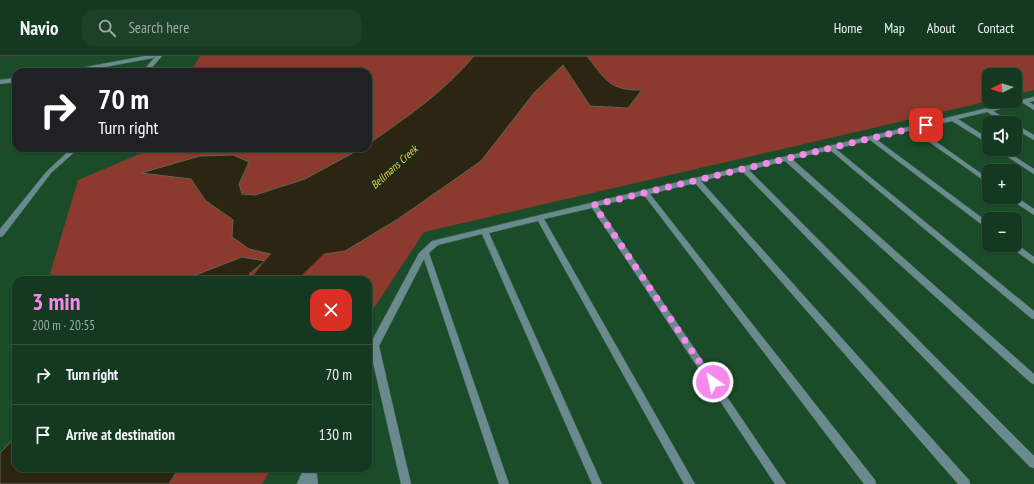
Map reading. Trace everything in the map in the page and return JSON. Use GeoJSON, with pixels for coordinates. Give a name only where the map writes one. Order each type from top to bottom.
{"type":"FeatureCollection","features":[{"type":"Feature","properties":{"kind":"street"},"geometry":{"type":"LineString","coordinates":[[91,68],[153,56]]}},
{"type":"Feature","properties":{"kind":"street"},"geometry":{"type":"LineString","coordinates":[[148,68],[159,56]]}},
{"type":"Feature","properties":{"kind":"street"},"geometry":{"type":"LineString","coordinates":[[0,82],[12,80]]}},
{"type":"Feature","properties":{"kind":"street"},"geometry":{"type":"LineString","coordinates":[[372,349],[422,255],[435,243],[1034,99]]}},
{"type":"Feature","properties":{"kind":"street"},"geometry":{"type":"LineString","coordinates":[[1023,102],[1034,108]]}},
{"type":"Feature","properties":{"kind":"street"},"geometry":{"type":"LineString","coordinates":[[988,110],[998,116]]}},
{"type":"Feature","properties":{"kind":"street"},"geometry":{"type":"LineString","coordinates":[[952,118],[982,137]]}},
{"type":"Feature","properties":{"kind":"street"},"geometry":{"type":"LineString","coordinates":[[913,128],[982,177]]}},
{"type":"Feature","properties":{"kind":"street"},"geometry":{"type":"LineString","coordinates":[[1022,130],[1034,138]]}},
{"type":"Feature","properties":{"kind":"street"},"geometry":{"type":"LineString","coordinates":[[871,138],[982,222]]}},
{"type":"Feature","properties":{"kind":"street"},"geometry":{"type":"LineString","coordinates":[[831,148],[1034,316]]}},
{"type":"Feature","properties":{"kind":"street"},"geometry":{"type":"LineString","coordinates":[[0,234],[49,172],[72,152]]}},
{"type":"Feature","properties":{"kind":"street"},"geometry":{"type":"LineString","coordinates":[[1010,156],[1034,172]]}},
{"type":"Feature","properties":{"kind":"street"},"geometry":{"type":"LineString","coordinates":[[786,158],[1034,380]]}},
{"type":"Feature","properties":{"kind":"street"},"geometry":{"type":"LineString","coordinates":[[744,169],[1034,463]]}},
{"type":"Feature","properties":{"kind":"street"},"geometry":{"type":"LineString","coordinates":[[696,180],[965,484]]}},
{"type":"Feature","properties":{"kind":"street"},"geometry":{"type":"LineString","coordinates":[[645,192],[871,484]]}},
{"type":"Feature","properties":{"kind":"street"},"geometry":{"type":"LineString","coordinates":[[1021,204],[1034,213]]}},
{"type":"Feature","properties":{"kind":"street"},"geometry":{"type":"LineString","coordinates":[[594,205],[782,484]]}},
{"type":"Feature","properties":{"kind":"street"},"geometry":{"type":"LineString","coordinates":[[540,218],[690,484]]}},
{"type":"Feature","properties":{"kind":"street"},"geometry":{"type":"LineString","coordinates":[[484,231],[597,484]]}},
{"type":"Feature","properties":{"kind":"street"},"geometry":{"type":"LineString","coordinates":[[425,252],[504,484]]}},
{"type":"Feature","properties":{"kind":"street"},"geometry":{"type":"LineString","coordinates":[[1022,252],[1034,261]]}},
{"type":"Feature","properties":{"kind":"street"},"geometry":{"type":"LineString","coordinates":[[374,345],[406,484]]}},
{"type":"Feature","properties":{"kind":"street"},"geometry":{"type":"LineString","coordinates":[[302,484],[308,472]]}},
{"type":"Feature","properties":{"kind":"street"},"geometry":{"type":"LineString","coordinates":[[311,472],[313,484]]}},
{"type":"Feature","properties":{"kind":"shaded area"},"geometry":{"type":"Polygon","coordinates":[[[200,56],[474,56],[450,81],[424,104],[372,141],[372,68],[193,68],[200,56]]]}},
{"type":"Feature","properties":{"kind":"shaded area"},"geometry":{"type":"Polygon","coordinates":[[[587,56],[1034,56],[1034,90],[1022,93],[1022,68],[982,68],[982,103],[424,232],[372,311],[372,276],[253,276],[249,274],[264,262],[242,257],[193,276],[58,276],[50,274],[78,180],[143,152],[355,152],[305,179],[255,195],[242,193],[239,185],[249,162],[142,173],[191,179],[205,200],[233,220],[345,251],[398,219],[481,161],[534,93],[563,65],[590,106],[628,108],[642,90],[622,88],[604,78],[587,56]]]}},
{"type":"Feature","properties":{"kind":"shaded area"},"geometry":{"type":"Polygon","coordinates":[[[176,472],[270,472],[262,484],[169,484],[176,472]]]}},
{"type":"Feature","properties":{"kind":"water"},"geometry":{"type":"Polygon","coordinates":[[[474,56],[587,56],[604,78],[616,86],[631,90],[642,90],[628,108],[590,106],[563,65],[534,93],[481,161],[398,219],[345,251],[291,259],[249,249],[232,237],[233,220],[205,200],[191,179],[141,173],[200,156],[233,155],[249,162],[239,184],[242,194],[255,195],[305,179],[355,152],[372,152],[372,141],[424,104],[474,56]]]}},
{"type":"Feature","properties":{"kind":"water"},"geometry":{"type":"Polygon","coordinates":[[[242,257],[265,261],[249,274],[253,276],[193,276],[242,257]]]}},
{"type":"Feature","properties":{"kind":"water"},"geometry":{"type":"Polygon","coordinates":[[[12,440],[12,472],[176,472],[169,484],[0,484],[0,453],[12,440]]]}},
{"type":"Feature","properties":{"kind":"waterway","name":"Bellmans Creek"},"geometry":{"type":"LineString","coordinates":[[276,276],[291,259],[335,220]]}},
{"type":"Feature","properties":{"kind":"route"},"geometry":{"type":"LineString","coordinates":[[713,382],[594,205],[926,125]]}}]}
